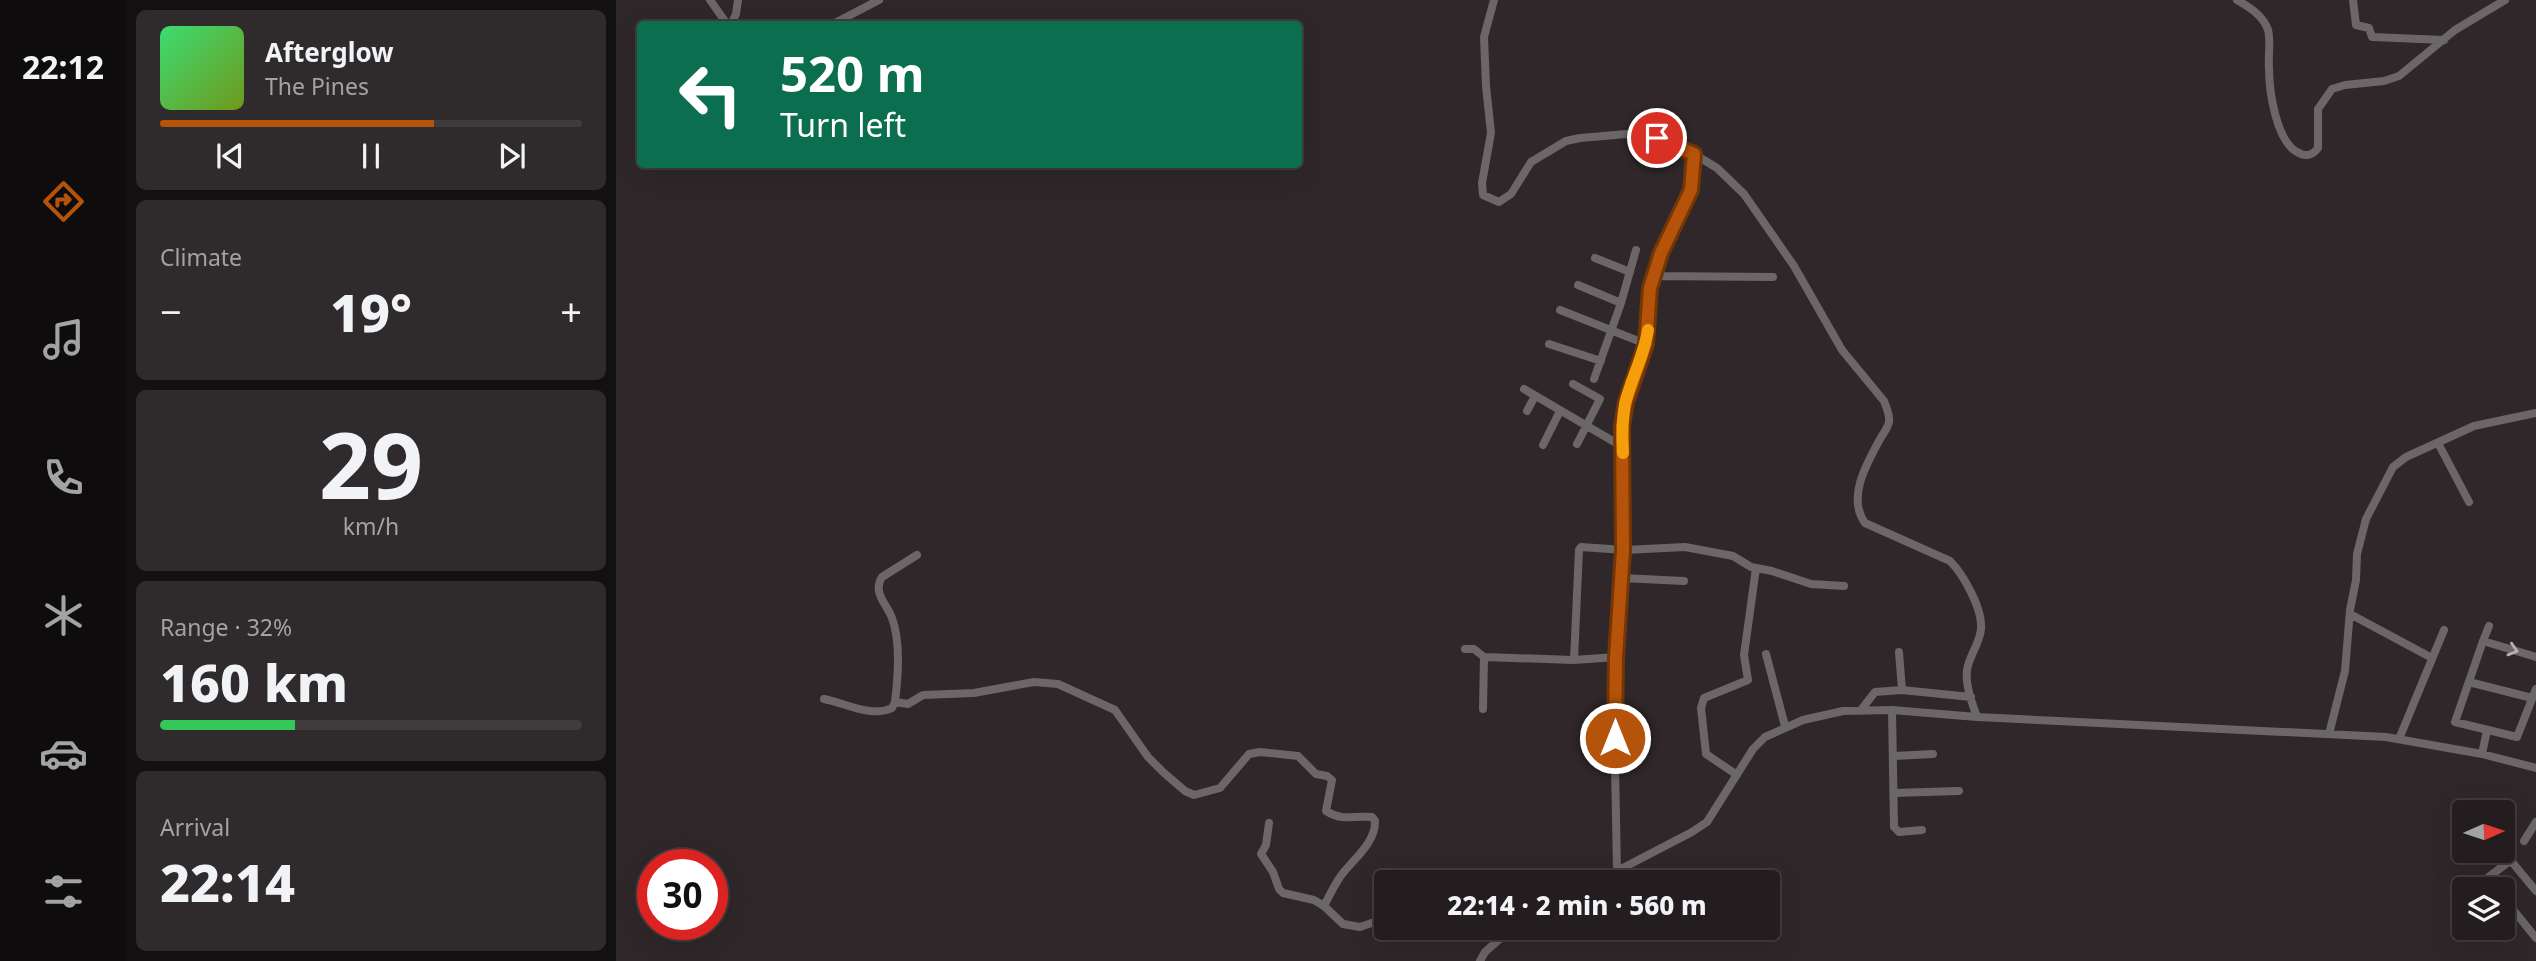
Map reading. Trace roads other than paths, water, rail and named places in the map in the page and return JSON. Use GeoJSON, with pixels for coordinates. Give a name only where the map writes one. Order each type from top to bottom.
{"type":"FeatureCollection","features":[{"type":"Feature","properties":{"kind":"street"},"geometry":{"type":"LineString","coordinates":[[710,0],[727,21]]}},
{"type":"Feature","properties":{"kind":"street"},"geometry":{"type":"LineString","coordinates":[[731,21],[736,14],[738,0]]}},
{"type":"Feature","properties":{"kind":"street"},"geometry":{"type":"LineString","coordinates":[[839,21],[878,0]]}},
{"type":"Feature","properties":{"kind":"street"},"geometry":{"type":"LineString","coordinates":[[1494,0],[1484,37],[1491,133],[1482,183],[1483,195],[1499,202],[1511,194],[1531,162],[1559,144],[1580,138],[1638,133],[1694,154],[1717,168],[1744,194],[1794,266],[1842,349],[1884,401],[1889,421],[1868,463],[1858,498],[1858,511],[1865,523],[1950,561],[1959,570],[1980,615],[1981,629],[1968,670],[1971,697],[1978,717]]}},
{"type":"Feature","properties":{"kind":"street"},"geometry":{"type":"LineString","coordinates":[[2237,0],[2255,12],[2267,27],[2270,79],[2277,120],[2290,146],[2305,155],[2314,153],[2318,148],[2318,109],[2328,92],[2338,86],[2392,79],[2411,69],[2444,40],[2504,0]]}},
{"type":"Feature","properties":{"kind":"street"},"geometry":{"type":"LineString","coordinates":[[2353,0],[2356,25],[2369,28],[2371,37],[2444,40]]}},
{"type":"Feature","properties":{"kind":"street"},"geometry":{"type":"LineString","coordinates":[[1617,870],[1614,711],[1623,550],[1622,426],[1626,402],[1646,344],[1650,288],[1661,253],[1691,190],[1694,154]]}},
{"type":"Feature","properties":{"kind":"street"},"geometry":{"type":"LineString","coordinates":[[1594,379],[1621,303],[1636,250]]}},
{"type":"Feature","properties":{"kind":"street"},"geometry":{"type":"LineString","coordinates":[[1595,258],[1629,272]]}},
{"type":"Feature","properties":{"kind":"street"},"geometry":{"type":"LineString","coordinates":[[1654,276],[1773,277]]}},
{"type":"Feature","properties":{"kind":"street"},"geometry":{"type":"LineString","coordinates":[[1577,285],[1621,303]]}},
{"type":"Feature","properties":{"kind":"street"},"geometry":{"type":"LineString","coordinates":[[1560,310],[1646,344]]}},
{"type":"Feature","properties":{"kind":"street"},"geometry":{"type":"LineString","coordinates":[[1549,344],[1601,361]]}},
{"type":"Feature","properties":{"kind":"street"},"geometry":{"type":"LineString","coordinates":[[1573,384],[1600,399],[1577,444]]}},
{"type":"Feature","properties":{"kind":"street"},"geometry":{"type":"LineString","coordinates":[[1524,389],[1623,447]]}},
{"type":"Feature","properties":{"kind":"street"},"geometry":{"type":"LineString","coordinates":[[1527,411],[1535,396]]}},
{"type":"Feature","properties":{"kind":"street"},"geometry":{"type":"LineString","coordinates":[[1544,445],[1560,411]]}},
{"type":"Feature","properties":{"kind":"street"},"geometry":{"type":"LineString","coordinates":[[2329,734],[2345,671],[2357,554],[2366,519],[2393,467],[2400,460],[2474,426],[2536,413]]}},
{"type":"Feature","properties":{"kind":"street"},"geometry":{"type":"LineString","coordinates":[[2438,443],[2469,502]]}},
{"type":"Feature","properties":{"kind":"street"},"geometry":{"type":"LineString","coordinates":[[1574,660],[1579,550],[1586,547],[1623,550],[1685,548],[1733,556],[1756,568],[1811,584],[1844,586]]}},
{"type":"Feature","properties":{"kind":"street"},"geometry":{"type":"LineString","coordinates":[[824,699],[858,709],[886,711],[892,708],[895,702],[897,669],[896,635],[892,616],[879,591],[878,582],[917,555]]}},
{"type":"Feature","properties":{"kind":"street"},"geometry":{"type":"LineString","coordinates":[[1737,775],[1706,754],[1701,708],[1704,698],[1748,680],[1744,654],[1756,568]]}},
{"type":"Feature","properties":{"kind":"street"},"geometry":{"type":"LineString","coordinates":[[1622,578],[1684,580]]}},
{"type":"Feature","properties":{"kind":"street"},"geometry":{"type":"LineString","coordinates":[[2350,614],[2432,657]]}},
{"type":"Feature","properties":{"kind":"street"},"geometry":{"type":"LineString","coordinates":[[2489,626],[2455,722],[2517,737],[2536,689]]}},
{"type":"Feature","properties":{"kind":"street"},"geometry":{"type":"LineString","coordinates":[[2399,739],[2444,630]]}},
{"type":"Feature","properties":{"kind":"street"},"geometry":{"type":"LineString","coordinates":[[2483,641],[2536,657]]}},
{"type":"Feature","properties":{"kind":"street"},"geometry":{"type":"LineString","coordinates":[[1465,649],[1474,649],[1484,657],[1574,660],[1616,657]]}},
{"type":"Feature","properties":{"kind":"street"},"geometry":{"type":"LineString","coordinates":[[1899,652],[1902,690]]}},
{"type":"Feature","properties":{"kind":"street"},"geometry":{"type":"LineString","coordinates":[[1766,654],[1785,726]]}},
{"type":"Feature","properties":{"kind":"street"},"geometry":{"type":"LineString","coordinates":[[1483,709],[1484,657]]}},
{"type":"Feature","properties":{"kind":"street"},"geometry":{"type":"LineString","coordinates":[[895,702],[908,704],[923,695],[974,693],[1034,682],[1058,684],[1115,710],[1155,765],[1185,791],[1194,795],[1220,788],[1249,754],[1260,752],[1298,756],[1316,774],[1332,780],[1326,811],[1342,819],[1372,817],[1375,821],[1367,845],[1338,879],[1324,906]]}},
{"type":"Feature","properties":{"kind":"street"},"geometry":{"type":"LineString","coordinates":[[2469,682],[2532,698]]}},
{"type":"Feature","properties":{"kind":"street"},"geometry":{"type":"LineString","coordinates":[[1861,710],[1875,692],[1902,690],[1971,697]]}},
{"type":"Feature","properties":{"kind":"street"},"geometry":{"type":"LineString","coordinates":[[1619,870],[1707,822],[1753,749],[1765,737],[1785,726],[1819,716],[1861,710],[2399,739],[2482,754],[2536,768]]}},
{"type":"Feature","properties":{"kind":"street"},"geometry":{"type":"LineString","coordinates":[[1892,710],[1895,830],[1922,830]]}},
{"type":"Feature","properties":{"kind":"street"},"geometry":{"type":"LineString","coordinates":[[2482,754],[2487,730]]}},
{"type":"Feature","properties":{"kind":"street"},"geometry":{"type":"LineString","coordinates":[[1894,756],[1933,754]]}},
{"type":"Feature","properties":{"kind":"street"},"geometry":{"type":"LineString","coordinates":[[1894,793],[1959,791]]}},
{"type":"Feature","properties":{"kind":"street"},"geometry":{"type":"LineString","coordinates":[[2524,841],[2536,822]]}},
{"type":"Feature","properties":{"kind":"street"},"geometry":{"type":"LineString","coordinates":[[1269,823],[1266,845],[1261,854],[1273,872],[1277,887],[1283,893],[1304,897],[1324,906],[1338,920],[1352,927],[1374,922]]}},
{"type":"Feature","properties":{"kind":"street"},"geometry":{"type":"LineString","coordinates":[[2491,877],[2508,863]]}},
{"type":"Feature","properties":{"kind":"street"},"geometry":{"type":"LineString","coordinates":[[2513,863],[2536,891]]}},
{"type":"Feature","properties":{"kind":"street"},"geometry":{"type":"LineString","coordinates":[[2515,912],[2536,938]]}},
{"type":"Feature","properties":{"kind":"street"},"geometry":{"type":"LineString","coordinates":[[1480,961],[1498,940]]}}]}
